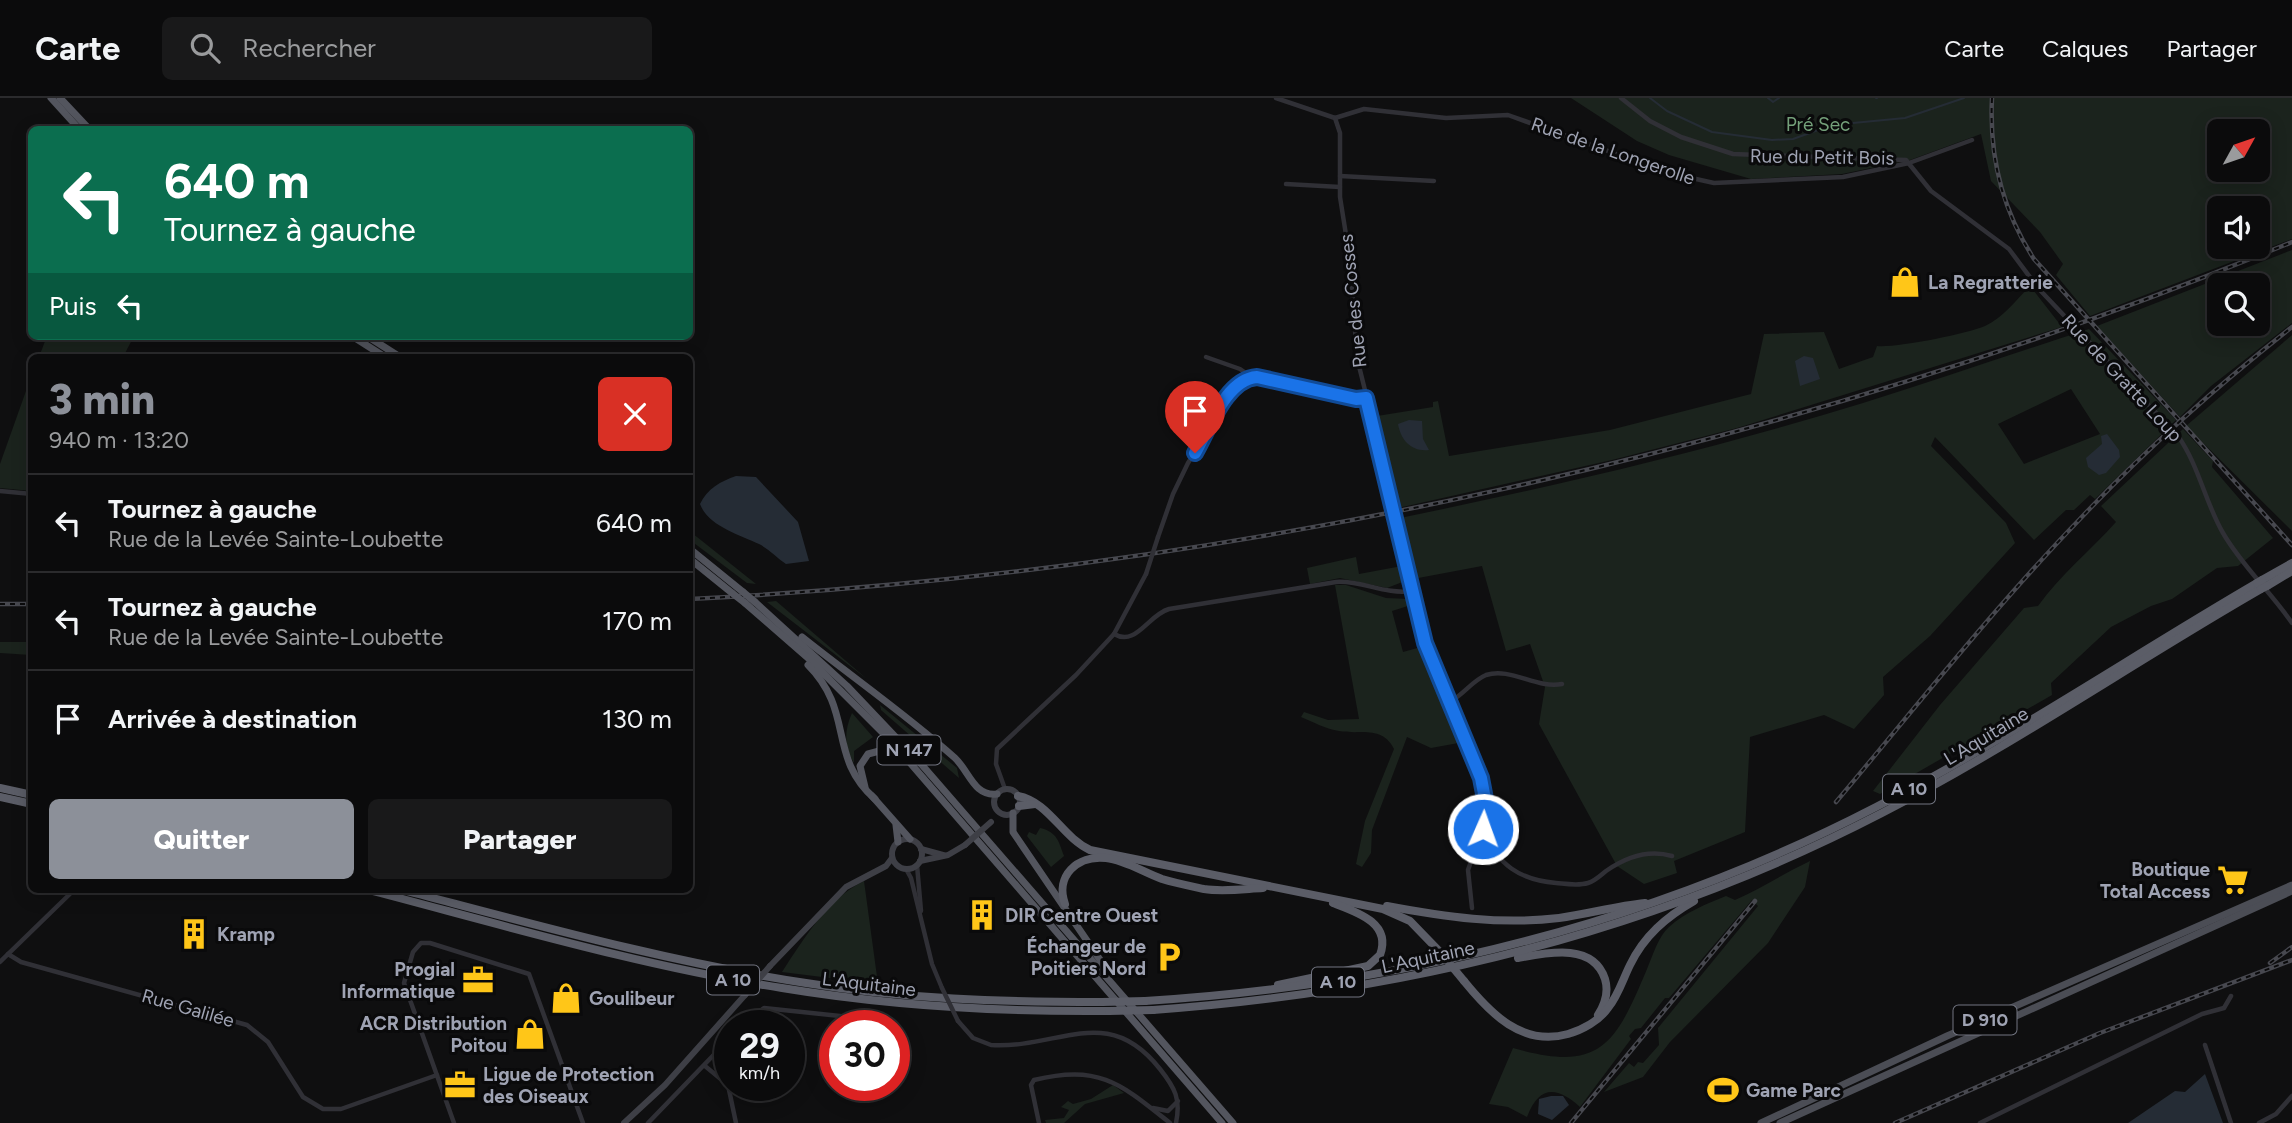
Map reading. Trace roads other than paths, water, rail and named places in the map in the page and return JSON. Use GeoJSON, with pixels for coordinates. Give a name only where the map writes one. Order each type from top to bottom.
{"type":"FeatureCollection","features":[{"type":"Feature","properties":{"kind":"highway"},"geometry":{"type":"LineString","coordinates":[[51,98],[76,126]]}},
{"type":"Feature","properties":{"kind":"highway"},"geometry":{"type":"LineString","coordinates":[[60,98],[86,126]]}},
{"type":"Feature","properties":{"kind":"highway"},"geometry":{"type":"LineString","coordinates":[[358,340],[380,354]]}},
{"type":"Feature","properties":{"kind":"highway"},"geometry":{"type":"LineString","coordinates":[[373,340],[395,354]]}},
{"type":"Feature","properties":{"kind":"highway"},"geometry":{"type":"LineString","coordinates":[[693,552],[956,759],[978,790],[985,794],[1001,792]]}},
{"type":"Feature","properties":{"kind":"highway","name":"N 147"},"geometry":{"type":"LineString","coordinates":[[693,561],[765,619],[843,692],[925,778],[1220,1123]]}},
{"type":"Feature","properties":{"kind":"highway","name":"L'Aquitaine"},"geometry":{"type":"LineString","coordinates":[[380,893],[580,945],[780,988],[940,1007],[1153,1010],[1258,1002],[1402,980],[1559,942],[1718,888],[1814,847],[1928,789],[2291,566]]}},
{"type":"Feature","properties":{"kind":"highway","name":"L'Aquitaine"},"geometry":{"type":"LineString","coordinates":[[415,893],[653,954],[781,979],[941,999],[1073,1002],[1144,999],[1295,989],[1399,972],[1527,942],[1658,902],[1769,858],[1899,795],[2262,584]]}},
{"type":"Feature","properties":{"kind":"highway","name":"N 147"},"geometry":{"type":"LineString","coordinates":[[757,602],[847,685],[906,747],[1175,1055]]}},
{"type":"Feature","properties":{"kind":"highway"},"geometry":{"type":"LineString","coordinates":[[765,619],[827,687],[839,717],[847,763],[855,779],[910,839]]}},
{"type":"Feature","properties":{"kind":"highway"},"geometry":{"type":"LineString","coordinates":[[875,799],[861,780],[860,772],[864,757],[876,750],[895,752],[925,778]]}},
{"type":"Feature","properties":{"kind":"highway"},"geometry":{"type":"LineString","coordinates":[[0,788],[28,794]]}},
{"type":"Feature","properties":{"kind":"highway"},"geometry":{"type":"LineString","coordinates":[[1018,796],[1033,799],[1071,839],[1104,856],[1163,879],[1208,890],[1272,887]]}},
{"type":"Feature","properties":{"kind":"highway"},"geometry":{"type":"LineString","coordinates":[[0,797],[28,803]]}},
{"type":"Feature","properties":{"kind":"highway"},"geometry":{"type":"LineString","coordinates":[[1044,810],[1034,804],[1016,810],[1013,831],[1065,904],[1108,972],[1175,1055],[1235,1123]]}},
{"type":"Feature","properties":{"kind":"highway"},"geometry":{"type":"LineString","coordinates":[[894,821],[898,842]]}},
{"type":"Feature","properties":{"kind":"highway"},"geometry":{"type":"LineString","coordinates":[[1065,904],[1061,888],[1067,873],[1081,862],[1104,856],[1345,901],[1457,918],[1509,921],[1560,918],[1658,902]]}},
{"type":"Feature","properties":{"kind":"highway"},"geometry":{"type":"LineString","coordinates":[[1345,901],[1403,917],[1440,952],[1496,1016],[1528,1034],[1563,1036],[1594,1020],[1611,1004],[1633,957],[1650,934],[1673,914],[1718,888]]}},
{"type":"Feature","properties":{"kind":"highway"},"geometry":{"type":"LineString","coordinates":[[1144,999],[1282,985],[1345,973],[1374,963],[1383,946],[1378,926],[1362,915],[1307,894]]}},
{"type":"Feature","properties":{"kind":"highway"},"geometry":{"type":"LineString","coordinates":[[1402,980],[1540,954],[1575,953],[1594,962],[1606,982],[1605,1003],[1594,1020]]}},
{"type":"Feature","properties":{"kind":"main road"},"geometry":{"type":"LineString","coordinates":[[624,1123],[665,1085],[770,966],[840,892],[858,878],[878,871],[948,856],[991,822],[999,812],[1016,810],[1018,796],[1013,790],[1001,792],[994,801],[999,812]]}},
{"type":"Feature","properties":{"kind":"main road"},"geometry":{"type":"LineString","coordinates":[[902,868],[892,858],[892,848],[898,842],[910,839],[921,849],[948,856]]}},
{"type":"Feature","properties":{"kind":"main road"},"geometry":{"type":"LineString","coordinates":[[919,863],[921,849]]}},
{"type":"Feature","properties":{"kind":"main road"},"geometry":{"type":"LineString","coordinates":[[878,871],[892,858]]}},
{"type":"Feature","properties":{"kind":"main road","name":"D 910"},"geometry":{"type":"LineString","coordinates":[[1780,1123],[2292,885]]}},
{"type":"Feature","properties":{"kind":"main road","name":"D 910"},"geometry":{"type":"LineString","coordinates":[[1761,1123],[1947,1036],[2292,891]]}},
{"type":"Feature","properties":{"kind":"street"},"geometry":{"type":"LineString","coordinates":[[1276,98],[1335,118]]}},
{"type":"Feature","properties":{"kind":"street","name":"Rue du Petit Bois"},"geometry":{"type":"LineString","coordinates":[[1621,98],[1650,121],[1681,137],[1733,154],[1903,159],[1909,163]]}},
{"type":"Feature","properties":{"kind":"street","name":"Rue de la Longerolle"},"geometry":{"type":"LineString","coordinates":[[1335,118],[1364,109],[1446,118],[1508,115],[1669,173],[1714,183],[1843,177],[1909,163],[1972,139]]}},
{"type":"Feature","properties":{"kind":"street","name":"Rue des Cosses"},"geometry":{"type":"LineString","coordinates":[[1335,118],[1340,133],[1339,176],[1350,260],[1357,358],[1425,643],[1451,701],[1484,789],[1483,829],[1469,862],[1468,881],[1472,908]]}},
{"type":"Feature","properties":{"kind":"street","name":"Rue de Gratte Loup"},"geometry":{"type":"LineString","coordinates":[[1909,163],[1931,191],[2003,243],[2032,281],[2178,436],[2198,469],[2221,530],[2234,551],[2292,623]]}},
{"type":"Feature","properties":{"kind":"street"},"geometry":{"type":"LineString","coordinates":[[1339,176],[1434,181]]}},
{"type":"Feature","properties":{"kind":"street"},"geometry":{"type":"LineString","coordinates":[[1286,184],[1340,187]]}},
{"type":"Feature","properties":{"kind":"street"},"geometry":{"type":"LineString","coordinates":[[1206,357],[1240,369],[1251,377],[1356,399],[1366,398]]}},
{"type":"Feature","properties":{"kind":"street"},"geometry":{"type":"LineString","coordinates":[[1001,792],[995,756],[1000,745],[1076,675],[1114,634],[1146,574],[1173,494],[1188,463],[1232,390],[1251,377]]}},
{"type":"Feature","properties":{"kind":"street"},"geometry":{"type":"LineString","coordinates":[[0,491],[28,494]]}},
{"type":"Feature","properties":{"kind":"street"},"geometry":{"type":"LineString","coordinates":[[1114,634],[1121,638],[1132,637],[1150,619],[1169,609],[1336,582],[1386,592],[1412,591]]}},
{"type":"Feature","properties":{"kind":"street"},"geometry":{"type":"LineString","coordinates":[[1451,701],[1469,685],[1490,674],[1500,673],[1546,685],[1562,684]]}},
{"type":"Feature","properties":{"kind":"street"},"geometry":{"type":"LineString","coordinates":[[1483,829],[1492,850],[1503,863],[1520,875],[1543,882],[1586,884],[1619,864],[1645,853],[1672,856]]}},
{"type":"Feature","properties":{"kind":"street"},"geometry":{"type":"LineString","coordinates":[[919,863],[921,915]]}},
{"type":"Feature","properties":{"kind":"street"},"geometry":{"type":"LineString","coordinates":[[902,868],[921,915],[932,964],[942,988],[958,1021],[973,1038],[990,1045],[1094,1033],[1123,1036],[1146,1052],[1172,1085],[1178,1100],[1176,1123]]}},
{"type":"Feature","properties":{"kind":"street"},"geometry":{"type":"LineString","coordinates":[[0,962],[71,893]]}},
{"type":"Feature","properties":{"kind":"street"},"geometry":{"type":"LineString","coordinates":[[454,1123],[404,983],[413,952],[425,942],[529,974],[583,1123]]}},
{"type":"Feature","properties":{"kind":"street","name":"Rue Galilée"},"geometry":{"type":"LineString","coordinates":[[8,954],[21,962],[247,1025],[268,1042],[303,1097],[315,1106],[334,1110],[437,1074]]}},
{"type":"Feature","properties":{"kind":"street"},"geometry":{"type":"LineString","coordinates":[[1980,1123],[2196,1017],[2226,1007],[2231,996]]}},
{"type":"Feature","properties":{"kind":"street"},"geometry":{"type":"LineString","coordinates":[[761,1010],[783,1010]]}},
{"type":"Feature","properties":{"kind":"street"},"geometry":{"type":"LineString","coordinates":[[2204,1045],[2231,1123]]}},
{"type":"Feature","properties":{"kind":"street"},"geometry":{"type":"LineString","coordinates":[[648,1123],[714,1056]]}},
{"type":"Feature","properties":{"kind":"street"},"geometry":{"type":"LineString","coordinates":[[705,1066],[728,1085],[736,1123]]}},
{"type":"Feature","properties":{"kind":"street"},"geometry":{"type":"LineString","coordinates":[[1039,1123],[1031,1085],[1034,1080],[1060,1074],[1110,1080],[1170,1123]]}},
{"type":"Feature","properties":{"kind":"street"},"geometry":{"type":"LineString","coordinates":[[2259,1123],[2276,1114],[2292,1096]]}},
{"type":"Feature","properties":{"kind":"street"},"geometry":{"type":"LineString","coordinates":[[1151,1108],[1168,1111],[1178,1100]]}},
{"type":"Feature","properties":{"kind":"waterway"},"geometry":{"type":"LineString","coordinates":[[1650,98],[1667,111],[1712,132],[1772,140],[1793,139],[1832,125],[1905,118],[1964,98]]}},
{"type":"Feature","properties":{"kind":"waterway"},"geometry":{"type":"LineString","coordinates":[[1768,98],[1773,102],[1779,98]]}},
{"type":"Feature","properties":{"kind":"railway"},"geometry":{"type":"LineString","coordinates":[[1992,98],[1993,141],[2000,182],[2014,221],[2034,259],[2292,545]]}},
{"type":"Feature","properties":{"kind":"railway"},"geometry":{"type":"LineString","coordinates":[[693,599],[896,584],[1100,561],[1304,529],[1506,488],[1706,439],[1904,382],[2100,316],[2292,242]]}},
{"type":"Feature","properties":{"kind":"railway"},"geometry":{"type":"LineString","coordinates":[[1836,802],[1985,623],[2079,520],[2182,419],[2292,327]]}},
{"type":"Feature","properties":{"kind":"railway"},"geometry":{"type":"LineString","coordinates":[[0,604],[28,604]]}},
{"type":"Feature","properties":{"kind":"railway"},"geometry":{"type":"LineString","coordinates":[[1571,1123],[1755,901]]}},
{"type":"Feature","properties":{"kind":"railway"},"geometry":{"type":"LineString","coordinates":[[2270,963],[2292,947]]}},
{"type":"Feature","properties":{"kind":"railway"},"geometry":{"type":"LineString","coordinates":[[1895,1123],[2100,1033],[2292,960]]}},
{"type":"Feature","properties":{"kind":"place","name":"La Regratterie"},"geometry":{"type":"Point","coordinates":[1905,282]}},
{"type":"Feature","properties":{"kind":"place","name":"Boutique Total Access"},"geometry":{"type":"Point","coordinates":[2233,880]}},
{"type":"Feature","properties":{"kind":"place","name":"DIR Centre Ouest"},"geometry":{"type":"Point","coordinates":[982,915]}},
{"type":"Feature","properties":{"kind":"place","name":"Kramp"},"geometry":{"type":"Point","coordinates":[194,934]}},
{"type":"Feature","properties":{"kind":"place","name":"Échangeur de Poitiers Nord"},"geometry":{"type":"Point","coordinates":[1169,957]}},
{"type":"Feature","properties":{"kind":"place","name":"Progial Informatique"},"geometry":{"type":"Point","coordinates":[478,980]}},
{"type":"Feature","properties":{"kind":"place","name":"Goulibeur"},"geometry":{"type":"Point","coordinates":[566,998]}},
{"type":"Feature","properties":{"kind":"place","name":"ACR Distribution Poitou"},"geometry":{"type":"Point","coordinates":[530,1034]}},
{"type":"Feature","properties":{"kind":"place","name":"Ligue de Protection des Oiseaux"},"geometry":{"type":"Point","coordinates":[460,1085]}},
{"type":"Feature","properties":{"kind":"place","name":"Game Parc"},"geometry":{"type":"Point","coordinates":[1723,1090]}},
{"type":"Feature","properties":{"kind":"park label","name":"Pré Sec"},"geometry":{"type":"Point","coordinates":[1818,124]}}]}
